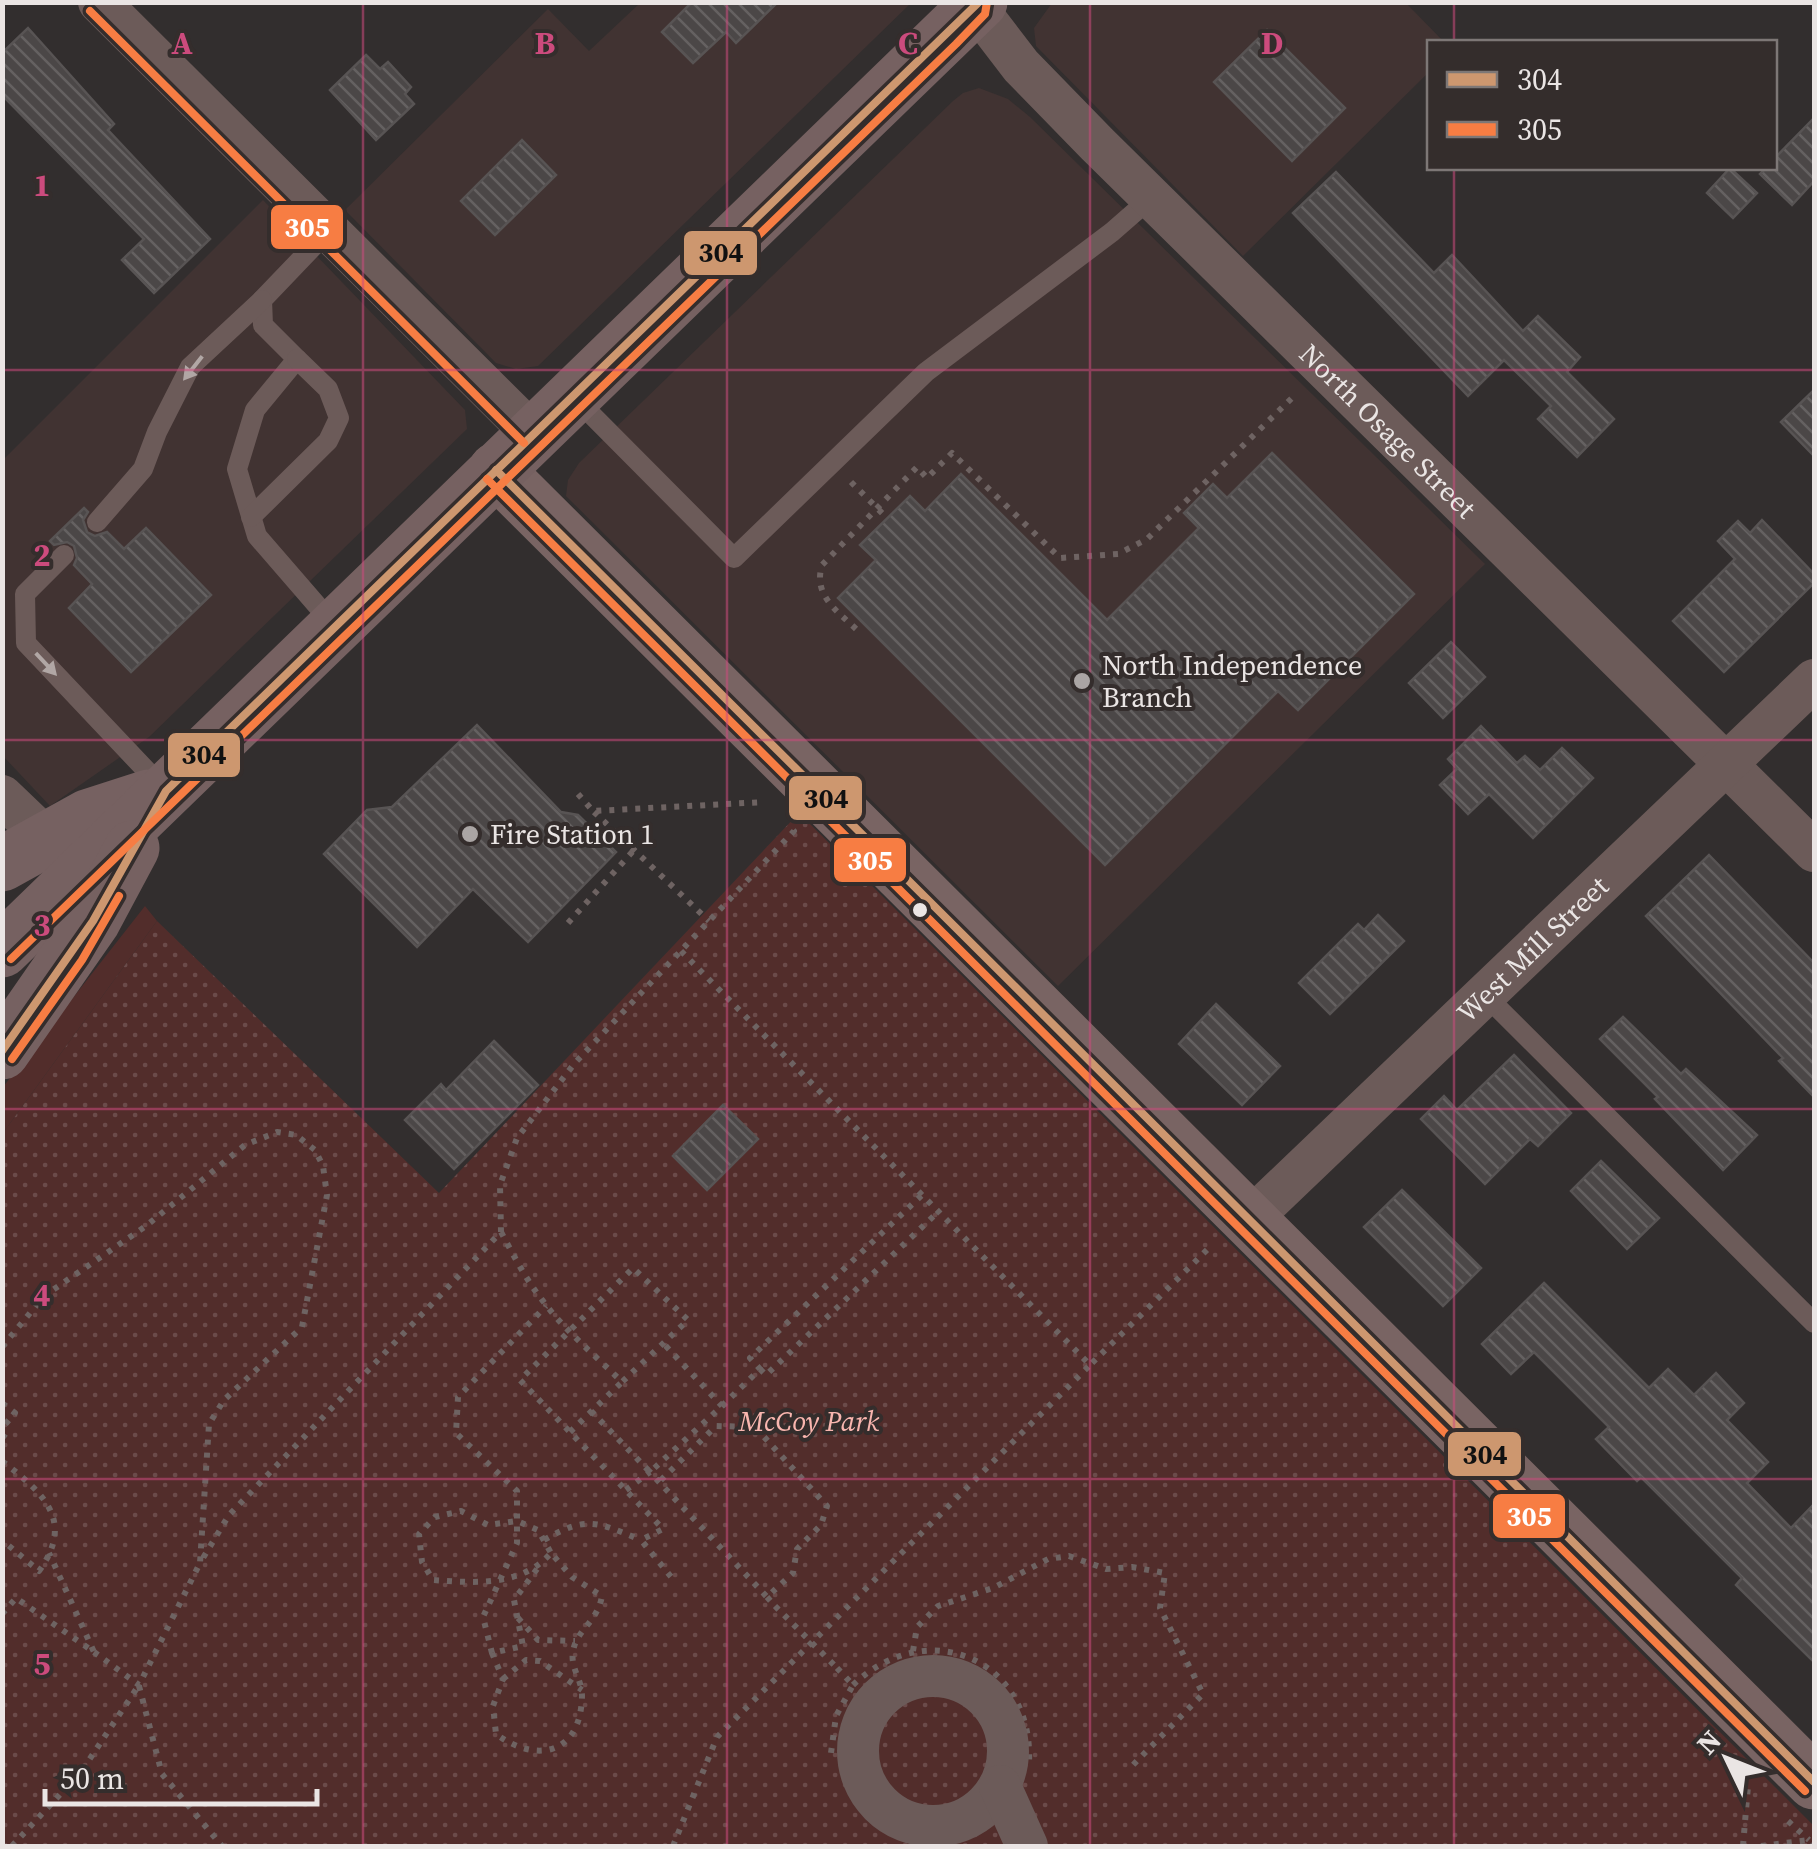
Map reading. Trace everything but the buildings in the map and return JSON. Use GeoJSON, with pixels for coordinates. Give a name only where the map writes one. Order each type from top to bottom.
{"type":"FeatureCollection","features":[{"type":"Feature","properties":{"kind":"main road"},"geometry":{"type":"LineString","coordinates":[[2,950],[976,4]]}},
{"type":"Feature","properties":{"kind":"main road"},"geometry":{"type":"LineString","coordinates":[[25,851],[87,817],[166,791]]}},
{"type":"Feature","properties":{"kind":"main road"},"geometry":{"type":"LineString","coordinates":[[2,1052],[93,920],[166,791]]}},
{"type":"Feature","properties":{"kind":"street"},"geometry":{"type":"LineString","coordinates":[[99,2],[330,230],[514,452],[1224,1227],[1799,1800]]}},
{"type":"Feature","properties":{"kind":"street","name":"North Osage Street"},"geometry":{"type":"LineString","coordinates":[[976,4],[1020,66],[1814,851]]}},
{"type":"Feature","properties":{"kind":"street","name":"West Mill Street"},"geometry":{"type":"LineString","coordinates":[[1224,1227],[1486,996],[1814,680]]}},
{"type":"Feature","properties":{"kind":"street"},"geometry":{"type":"LineString","coordinates":[[2,796],[25,851]]}},
{"type":"Feature","properties":{"kind":"street"},"geometry":{"type":"LineString","coordinates":[[1014,1781],[965,1820],[941,1827],[916,1826],[894,1816],[874,1800],[862,1779],[857,1755],[860,1730],[870,1708],[888,1690],[910,1678],[935,1675],[960,1680],[982,1693],[998,1712],[1007,1736],[1008,1761],[1014,1781],[1027,1846]]}},
{"type":"Feature","properties":{"kind":"lane"},"geometry":{"type":"LineString","coordinates":[[573,396],[734,558],[926,372],[1152,198]]}},
{"type":"Feature","properties":{"kind":"lane"},"geometry":{"type":"LineString","coordinates":[[98,522],[143,470],[190,368],[330,230]]}},
{"type":"Feature","properties":{"kind":"lane"},"geometry":{"type":"LineString","coordinates":[[252,517],[328,442],[339,418],[328,390],[263,325],[262,300]]}},
{"type":"Feature","properties":{"kind":"lane"},"geometry":{"type":"LineString","coordinates":[[297,360],[255,410],[236,469],[258,536],[336,627]]}},
{"type":"Feature","properties":{"kind":"lane"},"geometry":{"type":"LineString","coordinates":[[64,555],[25,594],[26,643],[166,791]]}},
{"type":"Feature","properties":{"kind":"lane"},"geometry":{"type":"LineString","coordinates":[[1486,996],[1814,1323]]}},
{"type":"Feature","properties":{"kind":"path"},"geometry":{"type":"LineString","coordinates":[[856,629],[824,596],[820,574],[828,556],[917,468],[928,478],[952,453],[1060,558],[1118,554],[1147,539],[1293,397]]}},
{"type":"Feature","properties":{"kind":"path"},"geometry":{"type":"LineString","coordinates":[[851,482],[887,518]]}},
{"type":"Feature","properties":{"kind":"path"},"geometry":{"type":"LineString","coordinates":[[754,790],[776,812]]}},
{"type":"Feature","properties":{"kind":"path"},"geometry":{"type":"LineString","coordinates":[[578,794],[709,921]]}},
{"type":"Feature","properties":{"kind":"path"},"geometry":{"type":"LineString","coordinates":[[593,811],[766,802]]}},
{"type":"Feature","properties":{"kind":"path"},"geometry":{"type":"LineString","coordinates":[[622,1382],[546,1306],[527,1280],[501,1232],[500,1186],[517,1138],[574,1064],[794,831],[785,821]]}},
{"type":"Feature","properties":{"kind":"path"},"geometry":{"type":"LineString","coordinates":[[568,923],[634,850]]}},
{"type":"Feature","properties":{"kind":"path"},"geometry":{"type":"LineString","coordinates":[[681,951],[1090,1366]]}},
{"type":"Feature","properties":{"kind":"path"},"geometry":{"type":"LineString","coordinates":[[2,1347],[44,1296],[146,1226],[245,1145],[277,1132],[296,1135],[315,1150],[323,1166],[328,1195],[302,1328],[224,1400],[209,1424],[200,1563]]}},
{"type":"Feature","properties":{"kind":"path"},"geometry":{"type":"LineString","coordinates":[[922,1195],[750,1358],[766,1375],[938,1210]]}},
{"type":"Feature","properties":{"kind":"path"},"geometry":{"type":"LineString","coordinates":[[673,1846],[716,1737],[1212,1248],[1224,1227]]}},
{"type":"Feature","properties":{"kind":"path"},"geometry":{"type":"LineString","coordinates":[[12,1846],[81,1772],[139,1685],[200,1563],[230,1516],[501,1232]]}},
{"type":"Feature","properties":{"kind":"path"},"geometry":{"type":"LineString","coordinates":[[570,1432],[688,1320],[633,1268],[520,1380],[570,1432],[626,1490],[663,1528],[641,1540]]}},
{"type":"Feature","properties":{"kind":"path"},"geometry":{"type":"LineString","coordinates":[[503,1679],[483,1617],[517,1543],[517,1491],[456,1433],[458,1397],[546,1306]]}},
{"type":"Feature","properties":{"kind":"path"},"geometry":{"type":"LineString","coordinates":[[663,1343],[722,1406]]}},
{"type":"Feature","properties":{"kind":"path"},"geometry":{"type":"LineString","coordinates":[[626,1490],[760,1369]]}},
{"type":"Feature","properties":{"kind":"path"},"geometry":{"type":"LineString","coordinates":[[2,1403],[15,1412],[2,1431],[8,1440],[2,1446]]}},
{"type":"Feature","properties":{"kind":"path"},"geometry":{"type":"LineString","coordinates":[[591,1411],[853,1685]]}},
{"type":"Feature","properties":{"kind":"path"},"geometry":{"type":"LineString","coordinates":[[659,1482],[716,1426],[755,1426],[825,1500],[821,1525],[797,1549],[793,1573],[767,1597]]}},
{"type":"Feature","properties":{"kind":"path"},"geometry":{"type":"LineString","coordinates":[[2,1461],[35,1486],[52,1507],[55,1526],[40,1572],[2,1540]]}},
{"type":"Feature","properties":{"kind":"path"},"geometry":{"type":"LineString","coordinates":[[537,1569],[500,1581],[433,1580],[422,1562],[419,1534],[436,1516],[461,1511],[488,1525],[517,1521],[538,1530],[572,1577],[602,1596],[598,1614],[575,1641],[571,1663],[583,1690],[580,1720],[566,1743],[541,1753],[514,1747],[496,1734],[493,1706],[503,1679],[526,1660],[540,1662],[583,1690]]}},
{"type":"Feature","properties":{"kind":"path"},"geometry":{"type":"LineString","coordinates":[[544,1540],[572,1524],[601,1524],[641,1540],[672,1578]]}},
{"type":"Feature","properties":{"kind":"path"},"geometry":{"type":"LineString","coordinates":[[49,1553],[94,1652]]}},
{"type":"Feature","properties":{"kind":"path"},"geometry":{"type":"LineString","coordinates":[[492,1653],[522,1646],[514,1600],[551,1553]]}},
{"type":"Feature","properties":{"kind":"path"},"geometry":{"type":"LineString","coordinates":[[913,1650],[917,1627],[938,1606],[993,1588],[1048,1559],[1069,1556],[1106,1569],[1132,1567],[1165,1573],[1160,1608],[1203,1694],[1130,1768]]}},
{"type":"Feature","properties":{"kind":"path"},"geometry":{"type":"LineString","coordinates":[[2,1614],[16,1598],[139,1685],[162,1774],[222,1846]]}},
{"type":"Feature","properties":{"kind":"path"},"geometry":{"type":"LineString","coordinates":[[518,1617],[538,1640],[575,1641]]}},
{"type":"Feature","properties":{"kind":"path"},"geometry":{"type":"LineString","coordinates":[[857,1755],[831,1753],[836,1716],[853,1685],[887,1658],[913,1650],[962,1654],[1001,1678],[1026,1719],[1030,1736],[1014,1781]]}},
{"type":"Feature","properties":{"kind":"path"},"geometry":{"type":"LineString","coordinates":[[1742,1846],[1747,1785],[1760,1796]]}},
{"type":"Feature","properties":{"kind":"path"},"geometry":{"type":"LineString","coordinates":[[1761,1846],[1812,1843],[1799,1800]]}},
{"type":"Feature","properties":{"kind":"shaded area"},"geometry":{"type":"Polygon","coordinates":[[[1405,2],[1442,40],[1427,40],[1427,74],[1243,256],[1036,46],[1034,28],[1052,3],[1405,2]]]}},
{"type":"Feature","properties":{"kind":"shaded area"},"geometry":{"type":"Polygon","coordinates":[[[640,3],[911,3],[538,366],[516,369],[496,363],[345,210],[548,9],[589,51],[640,3]]]}},
{"type":"Feature","properties":{"kind":"shaded area"},"geometry":{"type":"Polygon","coordinates":[[[979,88],[1008,99],[1030,117],[1485,564],[1058,986],[566,496],[568,480],[579,463],[953,101],[979,88]]]}},
{"type":"Feature","properties":{"kind":"shaded area"},"geometry":{"type":"Polygon","coordinates":[[[263,200],[465,410],[467,429],[149,737],[50,806],[3,756],[3,460],[263,200]]]}},
{"type":"Feature","properties":{"kind":"green space","name":"McCoy Park"},"geometry":{"type":"Polygon","coordinates":[[[799,813],[1814,1826],[1814,1846],[3,1846],[3,1133],[157,921],[439,1193],[799,813]]]}},
{"type":"Feature","properties":{"kind":"green space"},"geometry":{"type":"Polygon","coordinates":[[[145,906],[157,921],[3,1133],[3,1087],[145,906]]]}},
{"type":"Feature","properties":{"kind":"transit line","name":"304"},"geometry":{"type":"LineString","coordinates":[[2,1051],[93,921],[166,791],[979,2]]}},
{"type":"Feature","properties":{"kind":"transit line","name":"305"},"geometry":{"type":"LineString","coordinates":[[11,959],[956,44],[985,14],[987,2]]}},
{"type":"Feature","properties":{"kind":"transit line","name":"305"},"geometry":{"type":"LineString","coordinates":[[90,11],[524,443]]}},
{"type":"Feature","properties":{"kind":"transit line","name":"304"},"geometry":{"type":"LineString","coordinates":[[496,470],[1814,1782]]}},
{"type":"Feature","properties":{"kind":"transit line","name":"305"},"geometry":{"type":"LineString","coordinates":[[487,479],[1805,1791]]}},
{"type":"Feature","properties":{"kind":"transit line","name":"305"},"geometry":{"type":"LineString","coordinates":[[12,1059],[82,960],[119,896]]}},
{"type":"Feature","properties":{"kind":"place","name":"North Independence Branch"},"geometry":{"type":"Point","coordinates":[1082,681]}},
{"type":"Feature","properties":{"kind":"place","name":"Fire Station 1"},"geometry":{"type":"Point","coordinates":[470,834]}}]}
